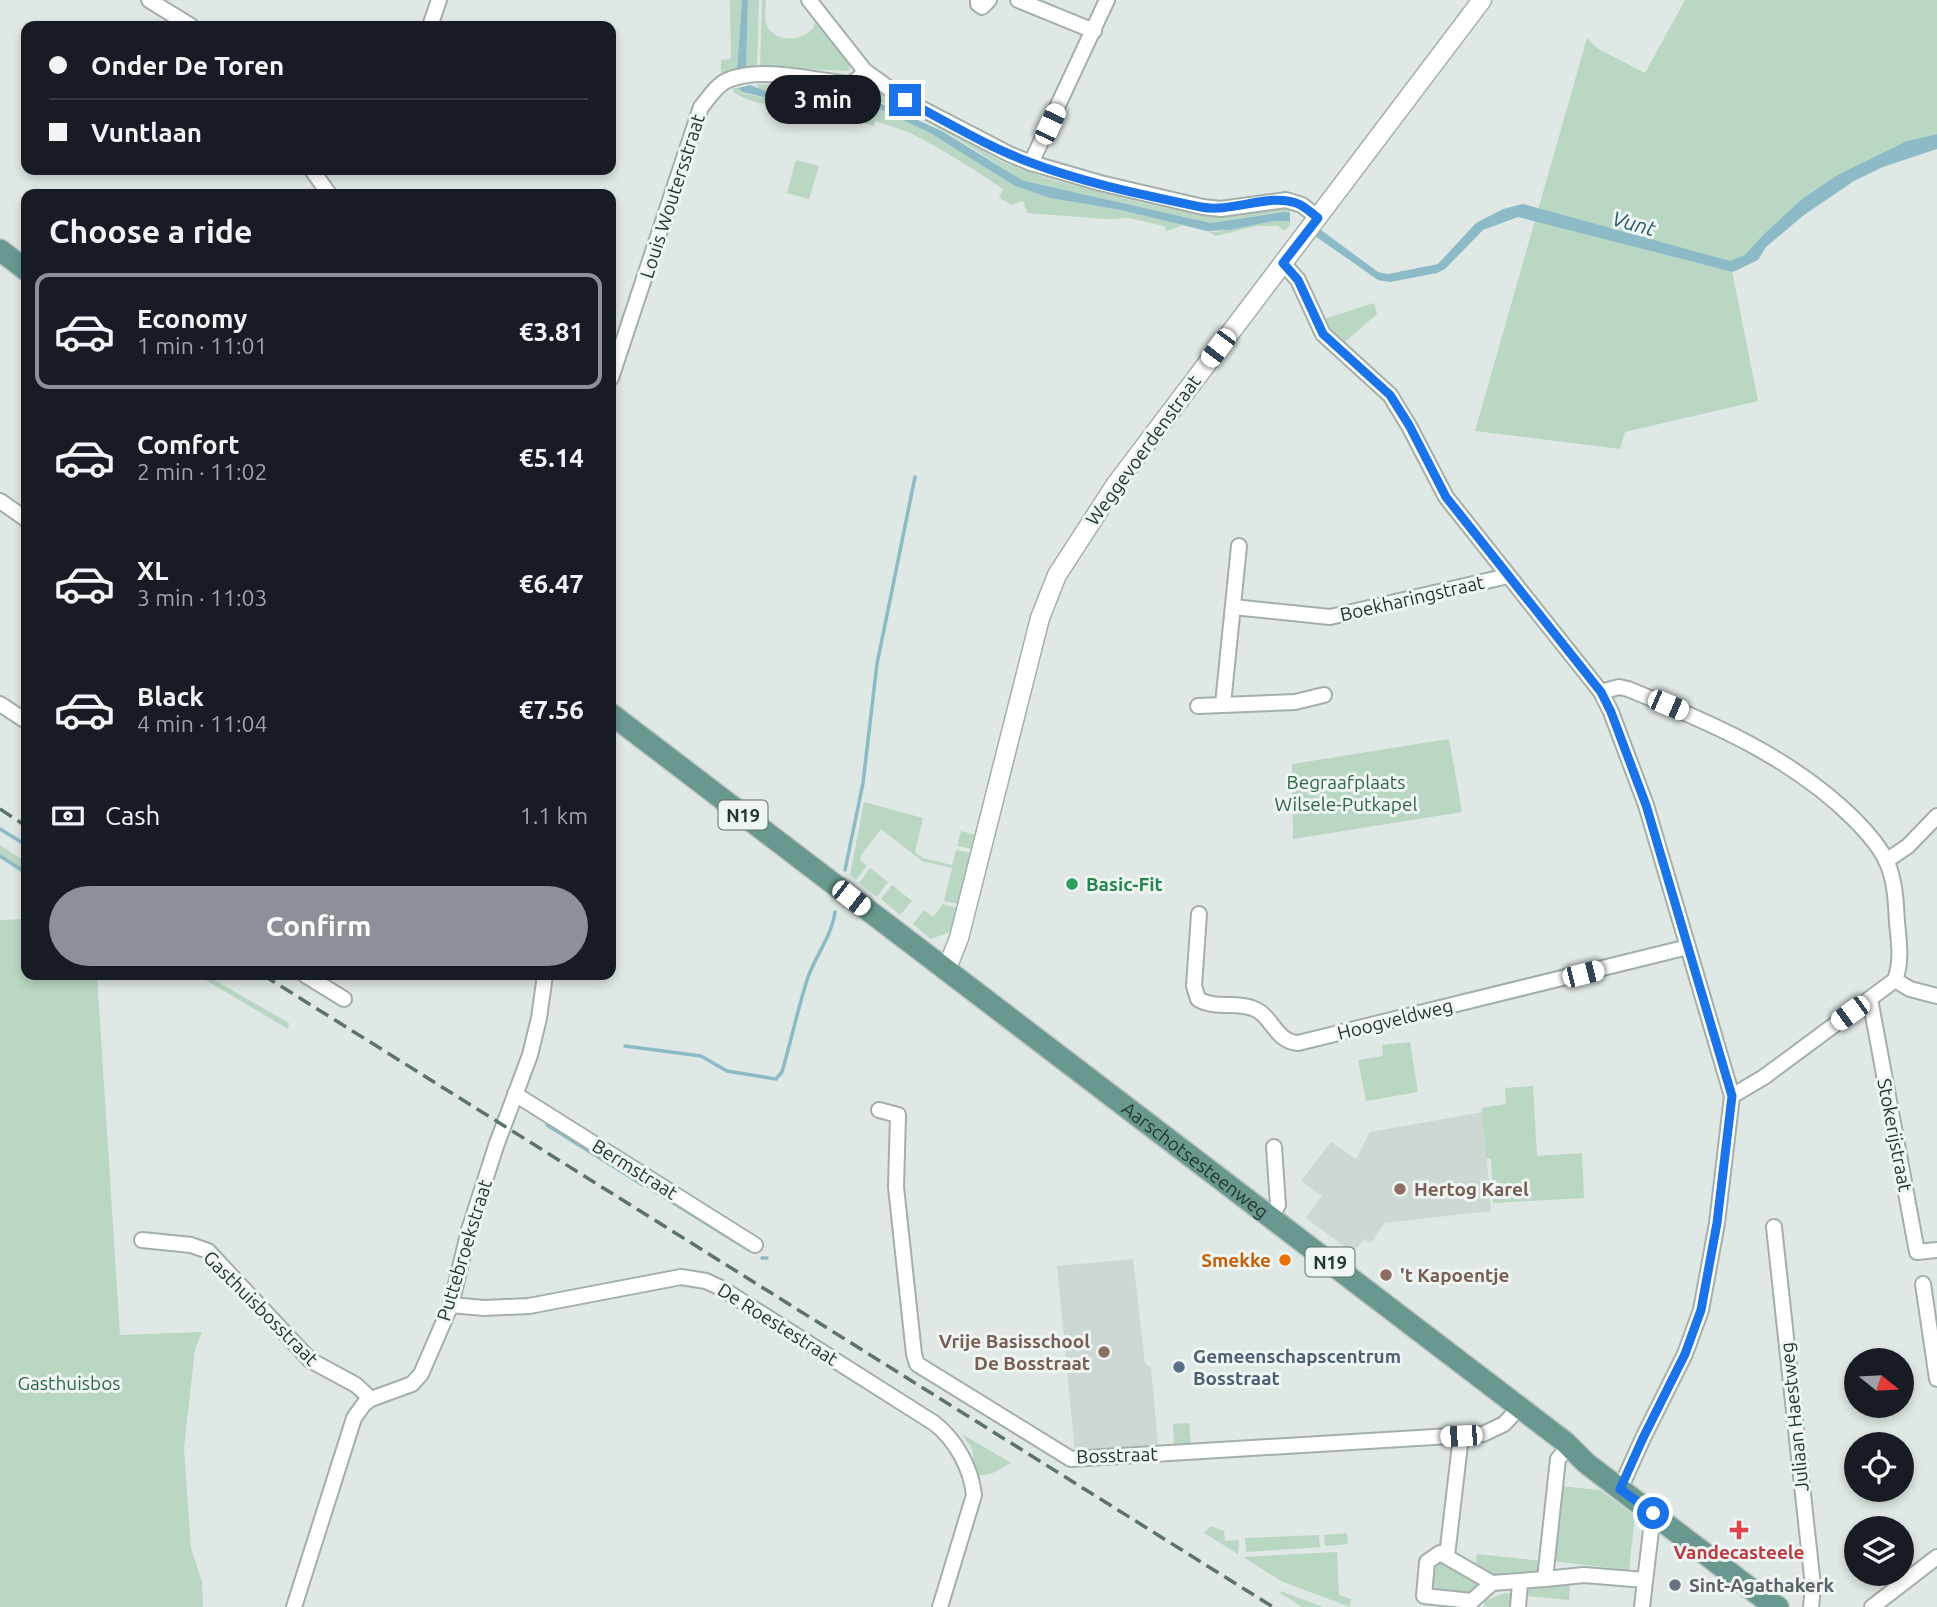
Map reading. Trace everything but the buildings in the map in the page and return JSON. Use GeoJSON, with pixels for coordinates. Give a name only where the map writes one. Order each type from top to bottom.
{"type":"FeatureCollection","features":[{"type":"Feature","properties":{"kind":"main road"},"geometry":{"type":"LineString","coordinates":[[0,250],[21,266]]}},
{"type":"Feature","properties":{"kind":"main road","name":"Aarschotsesteenweg"},"geometry":{"type":"LineString","coordinates":[[616,718],[1271,1217],[1569,1446],[1586,1463],[1778,1607]]}},
{"type":"Feature","properties":{"kind":"street"},"geometry":{"type":"LineString","coordinates":[[149,0],[183,21]]}},
{"type":"Feature","properties":{"kind":"street"},"geometry":{"type":"LineString","coordinates":[[432,21],[439,0]]}},
{"type":"Feature","properties":{"kind":"street"},"geometry":{"type":"LineString","coordinates":[[809,0],[866,71],[905,100],[1031,163],[1100,183],[1203,207],[1221,209],[1270,201],[1295,202],[1313,225]]}},
{"type":"Feature","properties":{"kind":"street"},"geometry":{"type":"LineString","coordinates":[[978,0],[982,7],[989,0]]}},
{"type":"Feature","properties":{"kind":"street"},"geometry":{"type":"LineString","coordinates":[[1018,0],[1094,31]]}},
{"type":"Feature","properties":{"kind":"street"},"geometry":{"type":"LineString","coordinates":[[1031,163],[1107,0]]}},
{"type":"Feature","properties":{"kind":"street","name":"Weggevoerdenstraat"},"geometry":{"type":"LineString","coordinates":[[946,971],[959,938],[1037,630],[1057,575],[1116,484],[1482,0]]}},
{"type":"Feature","properties":{"kind":"street","name":"Louis Woutersstraat"},"geometry":{"type":"LineString","coordinates":[[616,363],[701,107],[715,89],[733,79],[754,74],[849,84],[866,71]]}},
{"type":"Feature","properties":{"kind":"street"},"geometry":{"type":"LineString","coordinates":[[1283,263],[1298,280],[1323,334],[1390,395],[1409,425],[1446,497],[1601,692],[1646,805],[1732,1096],[1717,1223],[1701,1310],[1685,1354],[1620,1489]]}},
{"type":"Feature","properties":{"kind":"street"},"geometry":{"type":"LineString","coordinates":[[0,501],[21,516]]}},
{"type":"Feature","properties":{"kind":"street"},"geometry":{"type":"LineString","coordinates":[[1223,704],[1239,546]]}},
{"type":"Feature","properties":{"kind":"street","name":"Boekharingstraat"},"geometry":{"type":"LineString","coordinates":[[1233,607],[1330,617],[1508,576]]}},
{"type":"Feature","properties":{"kind":"street"},"geometry":{"type":"LineString","coordinates":[[1601,692],[1619,687],[1636,692],[1717,726],[1796,770],[1831,797],[1861,826],[1886,861],[1894,884],[1900,967],[1895,980],[1764,1077],[1732,1096]]}},
{"type":"Feature","properties":{"kind":"street"},"geometry":{"type":"LineString","coordinates":[[1198,706],[1295,702],[1324,695]]}},
{"type":"Feature","properties":{"kind":"street"},"geometry":{"type":"LineString","coordinates":[[0,704],[21,717]]}},
{"type":"Feature","properties":{"kind":"street"},"geometry":{"type":"LineString","coordinates":[[1886,861],[1908,846],[1937,816]]}},
{"type":"Feature","properties":{"kind":"street","name":"Hoogveldweg"},"geometry":{"type":"LineString","coordinates":[[1199,914],[1194,986],[1198,999],[1206,1003],[1253,1008],[1261,1013],[1283,1039],[1292,1043],[1688,947]]}},
{"type":"Feature","properties":{"kind":"street"},"geometry":{"type":"LineString","coordinates":[[313,980],[344,999]]}},
{"type":"Feature","properties":{"kind":"street","name":"Puttebroekstraat"},"geometry":{"type":"LineString","coordinates":[[372,1399],[405,1388],[421,1374],[452,1305],[469,1230],[530,1055],[544,980]]}},
{"type":"Feature","properties":{"kind":"street"},"geometry":{"type":"LineString","coordinates":[[1895,980],[1910,989],[1937,996]]}},
{"type":"Feature","properties":{"kind":"street","name":"Stokerijstraat"},"geometry":{"type":"LineString","coordinates":[[1870,999],[1917,1252],[1937,1250]]}},
{"type":"Feature","properties":{"kind":"street","name":"Bermstraat"},"geometry":{"type":"LineString","coordinates":[[515,1094],[755,1245]]}},
{"type":"Feature","properties":{"kind":"street","name":"Bosstraat"},"geometry":{"type":"LineString","coordinates":[[879,1110],[898,1115],[896,1187],[917,1364],[1071,1459],[1483,1434],[1504,1424],[1519,1408]]}},
{"type":"Feature","properties":{"kind":"street"},"geometry":{"type":"LineString","coordinates":[[1271,1217],[1278,1205],[1274,1147]]}},
{"type":"Feature","properties":{"kind":"street","name":"Juliaan Haestweg"},"geometry":{"type":"LineString","coordinates":[[1774,1227],[1813,1586],[1811,1607]]}},
{"type":"Feature","properties":{"kind":"street","name":"Gasthuisbosstraat"},"geometry":{"type":"LineString","coordinates":[[142,1240],[191,1245],[208,1251],[310,1360],[356,1385],[372,1399]]}},
{"type":"Feature","properties":{"kind":"street","name":"De Roestestraat"},"geometry":{"type":"LineString","coordinates":[[452,1305],[484,1308],[529,1306],[681,1277],[706,1281],[721,1288],[934,1423],[945,1432],[959,1451],[973,1483],[974,1495],[940,1607]]}},
{"type":"Feature","properties":{"kind":"street"},"geometry":{"type":"LineString","coordinates":[[1923,1284],[1937,1379]]}},
{"type":"Feature","properties":{"kind":"street"},"geometry":{"type":"LineString","coordinates":[[294,1607],[352,1425],[358,1411],[372,1399]]}},
{"type":"Feature","properties":{"kind":"street"},"geometry":{"type":"LineString","coordinates":[[1447,1556],[1461,1436]]}},
{"type":"Feature","properties":{"kind":"street"},"geometry":{"type":"LineString","coordinates":[[1545,1579],[1558,1459],[1569,1446]]}},
{"type":"Feature","properties":{"kind":"street"},"geometry":{"type":"LineString","coordinates":[[1642,1607],[1653,1513]]}},
{"type":"Feature","properties":{"kind":"street"},"geometry":{"type":"LineString","coordinates":[[1492,1583],[1472,1601],[1424,1596],[1427,1562],[1440,1553],[1492,1583],[1521,1583],[1584,1575],[1645,1580]]}},
{"type":"Feature","properties":{"kind":"street"},"geometry":{"type":"LineString","coordinates":[[1872,1607],[1937,1557]]}},
{"type":"Feature","properties":{"kind":"street"},"geometry":{"type":"LineString","coordinates":[[1518,1607],[1521,1583]]}},
{"type":"Feature","properties":{"kind":"shaded area","name":"Hertog Karel"},"geometry":{"type":"Polygon","coordinates":[[[1483,1112],[1491,1211],[1384,1223],[1371,1243],[1364,1239],[1353,1253],[1306,1218],[1322,1196],[1301,1181],[1331,1142],[1356,1159],[1370,1132],[1483,1112]]]}},
{"type":"Feature","properties":{"kind":"shaded area","name":"Vrije Basisschool De Bosstraat"},"geometry":{"type":"Polygon","coordinates":[[[1133,1259],[1145,1363],[1151,1368],[1158,1444],[1075,1452],[1057,1266],[1133,1259]]]}},
{"type":"Feature","properties":{"kind":"green space"},"geometry":{"type":"Polygon","coordinates":[[[730,0],[742,0],[737,70],[721,73],[721,60],[731,59],[730,0]]]}},
{"type":"Feature","properties":{"kind":"green space"},"geometry":{"type":"Polygon","coordinates":[[[748,0],[759,0],[757,66],[746,68],[748,0]]]}},
{"type":"Feature","properties":{"kind":"green space"},"geometry":{"type":"Polygon","coordinates":[[[762,0],[766,0],[766,23],[775,35],[789,38],[803,36],[814,27],[815,20],[850,64],[849,71],[760,67],[762,0]]]}},
{"type":"Feature","properties":{"kind":"green space"},"geometry":{"type":"Polygon","coordinates":[[[1685,0],[1937,0],[1937,134],[1907,141],[1839,174],[1802,199],[1764,234],[1747,258],[1731,266],[1758,401],[1625,432],[1620,449],[1475,431],[1587,38],[1598,49],[1645,73],[1685,0]]]}},
{"type":"Feature","properties":{"kind":"green space"},"geometry":{"type":"Polygon","coordinates":[[[757,84],[842,90],[871,88],[1004,163],[1053,180],[1143,203],[1221,217],[1277,208],[1290,209],[1290,213],[1211,223],[1029,182],[928,122],[887,104],[841,94],[765,91],[759,90],[757,84]]]}},
{"type":"Feature","properties":{"kind":"green space"},"geometry":{"type":"Polygon","coordinates":[[[733,88],[738,88],[742,93],[779,101],[834,100],[882,110],[930,133],[1015,186],[1050,198],[1121,210],[1183,225],[1167,231],[1164,226],[1129,218],[1027,213],[1023,201],[1012,205],[999,198],[1003,189],[947,153],[907,132],[875,121],[874,126],[860,122],[854,117],[855,113],[851,112],[845,120],[756,102],[733,92],[733,88]]]}},
{"type":"Feature","properties":{"kind":"green space"},"geometry":{"type":"Polygon","coordinates":[[[796,160],[819,166],[809,199],[787,193],[796,160]]]}},
{"type":"Feature","properties":{"kind":"green space"},"geometry":{"type":"Polygon","coordinates":[[[1274,221],[1290,221],[1290,225],[1284,231],[1278,226],[1256,226],[1216,236],[1207,231],[1217,232],[1274,221]]]}},
{"type":"Feature","properties":{"kind":"green space"},"geometry":{"type":"Polygon","coordinates":[[[1374,303],[1377,314],[1345,342],[1324,319],[1374,303]]]}},
{"type":"Feature","properties":{"kind":"green space","name":"Begraafplaats Wilsele-Putkapel"},"geometry":{"type":"Polygon","coordinates":[[[1449,739],[1462,812],[1293,839],[1292,764],[1449,739]]]}},
{"type":"Feature","properties":{"kind":"green space"},"geometry":{"type":"Polygon","coordinates":[[[864,802],[923,818],[915,852],[923,858],[952,865],[956,850],[971,853],[958,904],[944,901],[952,868],[922,861],[881,829],[861,855],[860,860],[867,866],[856,880],[850,875],[864,802]]]}},
{"type":"Feature","properties":{"kind":"green space"},"geometry":{"type":"Polygon","coordinates":[[[961,831],[976,835],[972,849],[957,846],[961,831]]]}},
{"type":"Feature","properties":{"kind":"green space"},"geometry":{"type":"Polygon","coordinates":[[[0,845],[21,859],[21,870],[0,856],[0,845]]]}},
{"type":"Feature","properties":{"kind":"green space"},"geometry":{"type":"Polygon","coordinates":[[[870,868],[888,882],[877,897],[859,883],[870,868]]]}},
{"type":"Feature","properties":{"kind":"green space"},"geometry":{"type":"Polygon","coordinates":[[[892,885],[912,901],[900,915],[881,899],[892,885]]]}},
{"type":"Feature","properties":{"kind":"green space"},"geometry":{"type":"Polygon","coordinates":[[[943,904],[957,908],[950,932],[931,939],[913,924],[924,910],[933,917],[943,904]]]}},
{"type":"Feature","properties":{"kind":"green space","name":"Gasthuisbos"},"geometry":{"type":"Polygon","coordinates":[[[21,919],[21,980],[97,980],[120,1335],[202,1332],[195,1349],[184,1448],[191,1548],[202,1582],[203,1607],[0,1607],[0,920],[21,919]]]}},
{"type":"Feature","properties":{"kind":"green space"},"geometry":{"type":"Polygon","coordinates":[[[205,980],[215,980],[289,1023],[288,1029],[205,980]]]}},
{"type":"Feature","properties":{"kind":"green space"},"geometry":{"type":"Polygon","coordinates":[[[1410,1042],[1418,1092],[1366,1101],[1358,1060],[1383,1056],[1382,1045],[1410,1042]]]}},
{"type":"Feature","properties":{"kind":"green space"},"geometry":{"type":"Polygon","coordinates":[[[1533,1086],[1537,1156],[1582,1153],[1584,1198],[1493,1203],[1491,1159],[1486,1158],[1482,1108],[1506,1104],[1505,1088],[1533,1086]]]}},
{"type":"Feature","properties":{"kind":"green space"},"geometry":{"type":"Polygon","coordinates":[[[1189,1423],[1191,1443],[1174,1444],[1173,1424],[1189,1423]]]}},
{"type":"Feature","properties":{"kind":"green space"},"geometry":{"type":"Polygon","coordinates":[[[962,1434],[1011,1463],[991,1474],[976,1476],[972,1449],[962,1434]]]}},
{"type":"Feature","properties":{"kind":"green space"},"geometry":{"type":"Polygon","coordinates":[[[1560,1486],[1600,1490],[1635,1516],[1629,1570],[1552,1561],[1560,1486]]]}},
{"type":"Feature","properties":{"kind":"green space"},"geometry":{"type":"Polygon","coordinates":[[[1211,1526],[1224,1531],[1225,1541],[1239,1540],[1238,1554],[1204,1533],[1211,1526]]]}},
{"type":"Feature","properties":{"kind":"green space"},"geometry":{"type":"Polygon","coordinates":[[[1347,1533],[1348,1544],[1325,1546],[1324,1535],[1347,1533]]]}},
{"type":"Feature","properties":{"kind":"green space"},"geometry":{"type":"Polygon","coordinates":[[[1319,1535],[1320,1547],[1246,1552],[1245,1538],[1319,1535]]]}},
{"type":"Feature","properties":{"kind":"green space"},"geometry":{"type":"Polygon","coordinates":[[[1337,1552],[1339,1595],[1351,1599],[1350,1607],[1283,1582],[1243,1557],[1337,1552]]]}},
{"type":"Feature","properties":{"kind":"green space"},"geometry":{"type":"Polygon","coordinates":[[[1477,1554],[1542,1561],[1539,1570],[1515,1577],[1475,1567],[1477,1554]]]}},
{"type":"Feature","properties":{"kind":"green space"},"geometry":{"type":"Polygon","coordinates":[[[1438,1562],[1479,1582],[1479,1588],[1456,1593],[1433,1586],[1438,1562]]]}},
{"type":"Feature","properties":{"kind":"green space"},"geometry":{"type":"Polygon","coordinates":[[[1567,1583],[1570,1587],[1569,1600],[1526,1596],[1524,1588],[1567,1583]]]}},
{"type":"Feature","properties":{"kind":"green space"},"geometry":{"type":"Polygon","coordinates":[[[1282,1591],[1323,1607],[1302,1607],[1280,1593],[1282,1591]]]}},
{"type":"Feature","properties":{"kind":"green space"},"geometry":{"type":"Polygon","coordinates":[[[1505,1593],[1515,1594],[1514,1607],[1484,1607],[1484,1601],[1505,1593]]]}},
{"type":"Feature","properties":{"kind":"water"},"geometry":{"type":"Polygon","coordinates":[[[742,0],[748,0],[746,68],[737,70],[742,0]]]}},
{"type":"Feature","properties":{"kind":"water"},"geometry":{"type":"Polygon","coordinates":[[[750,85],[765,91],[814,92],[875,101],[942,131],[1029,182],[1211,223],[1284,212],[1290,213],[1290,221],[1207,231],[1121,210],[1050,198],[1015,186],[930,133],[882,110],[834,100],[779,101],[742,92],[738,88],[750,85]]]}},
{"type":"Feature","properties":{"kind":"water"},"geometry":{"type":"Polygon","coordinates":[[[1937,134],[1937,149],[1883,167],[1854,181],[1804,215],[1766,247],[1758,260],[1733,272],[1518,217],[1483,230],[1445,269],[1390,282],[1378,280],[1315,236],[1321,230],[1378,272],[1388,274],[1438,264],[1476,223],[1503,209],[1523,204],[1730,261],[1745,255],[1802,199],[1839,174],[1907,141],[1937,134]]]}},
{"type":"Feature","properties":{"kind":"waterway"},"geometry":{"type":"LineString","coordinates":[[845,870],[863,783],[877,664],[915,477]]}},
{"type":"Feature","properties":{"kind":"waterway"},"geometry":{"type":"LineString","coordinates":[[0,829],[21,842]]}},
{"type":"Feature","properties":{"kind":"waterway"},"geometry":{"type":"LineString","coordinates":[[0,856],[21,870]]}},
{"type":"Feature","properties":{"kind":"waterway"},"geometry":{"type":"LineString","coordinates":[[625,1046],[701,1056],[727,1071],[776,1079],[782,1072],[808,977],[831,929],[835,912]]}},
{"type":"Feature","properties":{"kind":"waterway"},"geometry":{"type":"LineString","coordinates":[[547,1125],[643,1185]]}},
{"type":"Feature","properties":{"kind":"waterway"},"geometry":{"type":"LineString","coordinates":[[651,1189],[749,1250]]}},
{"type":"Feature","properties":{"kind":"waterway"},"geometry":{"type":"LineString","coordinates":[[762,1258],[767,1258]]}},
{"type":"Feature","properties":{"kind":"railway"},"geometry":{"type":"LineString","coordinates":[[0,809],[21,823]]}},
{"type":"Feature","properties":{"kind":"railway"},"geometry":{"type":"LineString","coordinates":[[271,980],[1273,1607]]}},
{"type":"Feature","properties":{"kind":"place","name":"Basic-Fit"},"geometry":{"type":"Point","coordinates":[1072,884]}},
{"type":"Feature","properties":{"kind":"place","name":"Hertog Karel"},"geometry":{"type":"Point","coordinates":[1400,1189]}},
{"type":"Feature","properties":{"kind":"place","name":"Smekke"},"geometry":{"type":"Point","coordinates":[1285,1260]}},
{"type":"Feature","properties":{"kind":"place","name":"'t Kapoentje"},"geometry":{"type":"Point","coordinates":[1386,1275]}},
{"type":"Feature","properties":{"kind":"place","name":"Vrije Basisschool De Bosstraat"},"geometry":{"type":"Point","coordinates":[1104,1352]}},
{"type":"Feature","properties":{"kind":"place","name":"Gemeenschapscentrum Bosstraat"},"geometry":{"type":"Point","coordinates":[1179,1367]}},
{"type":"Feature","properties":{"kind":"place","name":"Vandecasteele"},"geometry":{"type":"Point","coordinates":[1739,1530]}},
{"type":"Feature","properties":{"kind":"place","name":"Sint-Agathakerk"},"geometry":{"type":"Point","coordinates":[1675,1585]}},
{"type":"Feature","properties":{"kind":"route"},"geometry":{"type":"LineString","coordinates":[[905,100],[1009,154],[1100,183],[1221,209],[1286,200],[1302,205],[1318,218],[1283,263],[1298,280],[1323,334],[1390,395],[1409,425],[1446,497],[1601,692],[1646,805],[1732,1096],[1717,1223],[1701,1310],[1685,1354],[1620,1489],[1653,1513]]}},
{"type":"Feature","properties":{"kind":"water label","name":"Vunt"},"geometry":{"type":"Point","coordinates":[1634,223]}}]}
